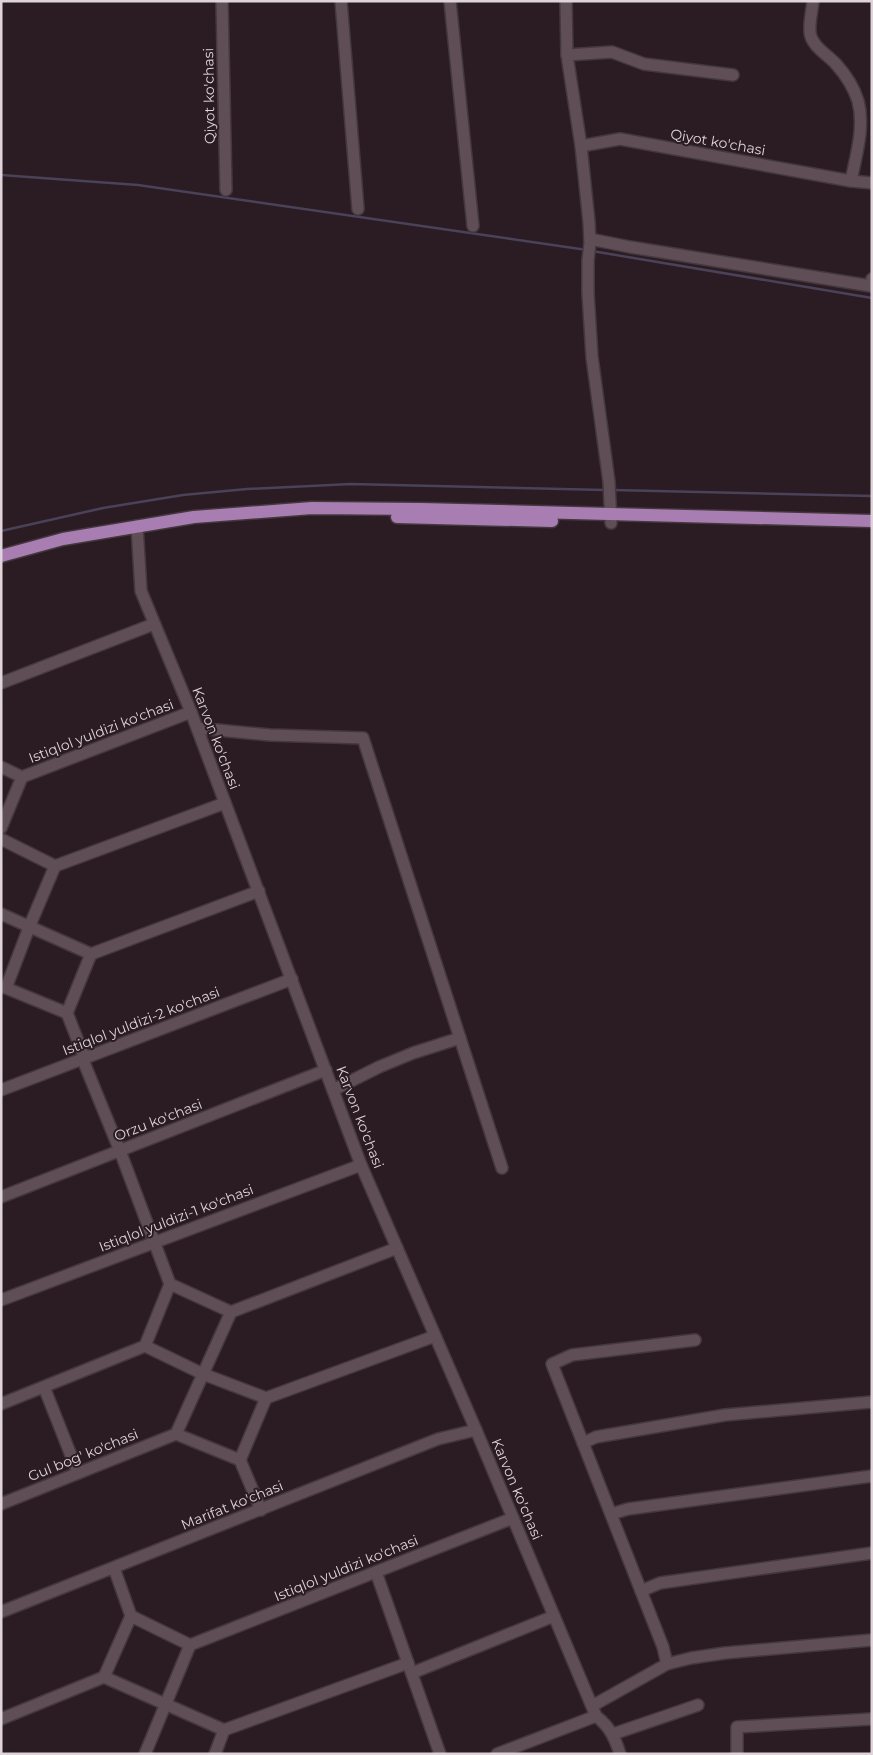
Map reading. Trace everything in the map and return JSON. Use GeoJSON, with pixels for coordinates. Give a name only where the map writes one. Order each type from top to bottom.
{"type":"FeatureCollection","features":[{"type":"Feature","properties":{"kind":"main road"},"geometry":{"type":"LineString","coordinates":[[1,556],[63,539],[209,523],[282,518],[376,516],[872,521]]}},
{"type":"Feature","properties":{"kind":"main road"},"geometry":{"type":"LineString","coordinates":[[611,518],[872,529]]}},
{"type":"Feature","properties":{"kind":"main road"},"geometry":{"type":"LineString","coordinates":[[1,564],[137,530]]}},
{"type":"Feature","properties":{"kind":"street","name":"Qiyot ko'chasi"},"geometry":{"type":"LineString","coordinates":[[222,1],[226,190]]}},
{"type":"Feature","properties":{"kind":"street"},"geometry":{"type":"LineString","coordinates":[[341,1],[358,209]]}},
{"type":"Feature","properties":{"kind":"street"},"geometry":{"type":"LineString","coordinates":[[450,1],[473,226]]}},
{"type":"Feature","properties":{"kind":"street"},"geometry":{"type":"LineString","coordinates":[[566,1],[567,55],[581,146],[590,241],[588,260],[592,357],[609,482],[611,518]]}},
{"type":"Feature","properties":{"kind":"street"},"geometry":{"type":"LineString","coordinates":[[813,1],[810,32],[814,43],[837,65],[849,82],[858,100],[860,137],[851,181]]}},
{"type":"Feature","properties":{"kind":"street"},"geometry":{"type":"LineString","coordinates":[[567,55],[612,52],[644,64],[733,75]]}},
{"type":"Feature","properties":{"kind":"street","name":"Qiyot ko'chasi"},"geometry":{"type":"LineString","coordinates":[[581,146],[620,139],[851,181],[872,183]]}},
{"type":"Feature","properties":{"kind":"street"},"geometry":{"type":"LineString","coordinates":[[590,241],[871,286],[872,279]]}},
{"type":"Feature","properties":{"kind":"street","name":"Karvon ko'chasi"},"geometry":{"type":"LineString","coordinates":[[137,530],[141,591],[191,712],[361,1165],[476,1430],[594,1711],[613,1734],[620,1754]]}},
{"type":"Feature","properties":{"kind":"street"},"geometry":{"type":"LineString","coordinates":[[1,683],[154,624]]}},
{"type":"Feature","properties":{"kind":"street","name":"Istiqlol yuldizi ko'chasi"},"geometry":{"type":"LineString","coordinates":[[22,777],[191,712]]}},
{"type":"Feature","properties":{"kind":"street"},"geometry":{"type":"LineString","coordinates":[[197,728],[270,735],[363,738],[502,1168]]}},
{"type":"Feature","properties":{"kind":"street"},"geometry":{"type":"LineString","coordinates":[[1,767],[22,777],[1,828]]}},
{"type":"Feature","properties":{"kind":"street"},"geometry":{"type":"LineString","coordinates":[[67,1013],[3,989],[55,866],[225,803]]}},
{"type":"Feature","properties":{"kind":"street"},"geometry":{"type":"LineString","coordinates":[[1,839],[55,866]]}},
{"type":"Feature","properties":{"kind":"street"},"geometry":{"type":"LineString","coordinates":[[1,914],[30,925],[92,954],[259,891]]}},
{"type":"Feature","properties":{"kind":"street"},"geometry":{"type":"LineString","coordinates":[[1,1404],[146,1346],[170,1284],[67,1013],[92,954]]}},
{"type":"Feature","properties":{"kind":"street","name":"Istiqlol yuldizi-2 ko'chasi"},"geometry":{"type":"LineString","coordinates":[[1,1090],[292,979]]}},
{"type":"Feature","properties":{"kind":"street"},"geometry":{"type":"LineString","coordinates":[[333,1090],[413,1053],[460,1038]]}},
{"type":"Feature","properties":{"kind":"street","name":"Orzu ko'chasi"},"geometry":{"type":"LineString","coordinates":[[1,1197],[326,1070]]}},
{"type":"Feature","properties":{"kind":"street","name":"Istiqlol yuldizi-1 ko'chasi"},"geometry":{"type":"LineString","coordinates":[[1,1300],[361,1165]]}},
{"type":"Feature","properties":{"kind":"street"},"geometry":{"type":"LineString","coordinates":[[261,1510],[240,1460],[176,1434],[231,1312],[397,1248]]}},
{"type":"Feature","properties":{"kind":"street"},"geometry":{"type":"LineString","coordinates":[[170,1284],[231,1312]]}},
{"type":"Feature","properties":{"kind":"street"},"geometry":{"type":"LineString","coordinates":[[146,1346],[203,1374],[266,1398],[435,1336]]}},
{"type":"Feature","properties":{"kind":"street"},"geometry":{"type":"LineString","coordinates":[[667,1664],[663,1647],[552,1364],[572,1355],[695,1340]]}},
{"type":"Feature","properties":{"kind":"street"},"geometry":{"type":"LineString","coordinates":[[44,1387],[78,1473]]}},
{"type":"Feature","properties":{"kind":"street"},"geometry":{"type":"LineString","coordinates":[[240,1460],[266,1398]]}},
{"type":"Feature","properties":{"kind":"street"},"geometry":{"type":"LineString","coordinates":[[583,1443],[596,1437],[725,1415],[872,1402]]}},
{"type":"Feature","properties":{"kind":"street","name":"Marifat ko'chasi"},"geometry":{"type":"LineString","coordinates":[[1,1612],[438,1439],[476,1430]]}},
{"type":"Feature","properties":{"kind":"street","name":"Gul bog' ko'chasi"},"geometry":{"type":"LineString","coordinates":[[1,1504],[176,1434]]}},
{"type":"Feature","properties":{"kind":"street"},"geometry":{"type":"LineString","coordinates":[[611,1514],[628,1509],[872,1476]]}},
{"type":"Feature","properties":{"kind":"street","name":"Istiqlol yuldizi ko'chasi"},"geometry":{"type":"LineString","coordinates":[[190,1645],[513,1518]]}},
{"type":"Feature","properties":{"kind":"street"},"geometry":{"type":"LineString","coordinates":[[641,1591],[660,1583],[872,1553]]}},
{"type":"Feature","properties":{"kind":"street"},"geometry":{"type":"LineString","coordinates":[[1,1719],[104,1677],[131,1616],[114,1568]]}},
{"type":"Feature","properties":{"kind":"street"},"geometry":{"type":"LineString","coordinates":[[376,1572],[440,1754]]}},
{"type":"Feature","properties":{"kind":"street"},"geometry":{"type":"LineString","coordinates":[[131,1616],[190,1645],[145,1754]]}},
{"type":"Feature","properties":{"kind":"street"},"geometry":{"type":"LineString","coordinates":[[104,1677],[224,1730],[410,1668],[554,1616]]}},
{"type":"Feature","properties":{"kind":"street"},"geometry":{"type":"LineString","coordinates":[[497,1754],[594,1711],[667,1664],[725,1652],[872,1640]]}},
{"type":"Feature","properties":{"kind":"street"},"geometry":{"type":"LineString","coordinates":[[613,1734],[698,1705]]}},
{"type":"Feature","properties":{"kind":"street"},"geometry":{"type":"LineString","coordinates":[[737,1754],[737,1726],[872,1718]]}},
{"type":"Feature","properties":{"kind":"street"},"geometry":{"type":"LineString","coordinates":[[216,1754],[224,1730]]}},
{"type":"Feature","properties":{"kind":"waterway"},"geometry":{"type":"LineString","coordinates":[[1,175],[138,185],[587,250]]}},
{"type":"Feature","properties":{"kind":"waterway"},"geometry":{"type":"LineString","coordinates":[[592,251],[872,298]]}},
{"type":"Feature","properties":{"kind":"waterway"},"geometry":{"type":"LineString","coordinates":[[1,531],[103,508],[183,495],[247,489],[351,484],[605,490]]}},
{"type":"Feature","properties":{"kind":"waterway"},"geometry":{"type":"LineString","coordinates":[[613,490],[872,496]]}}]}
